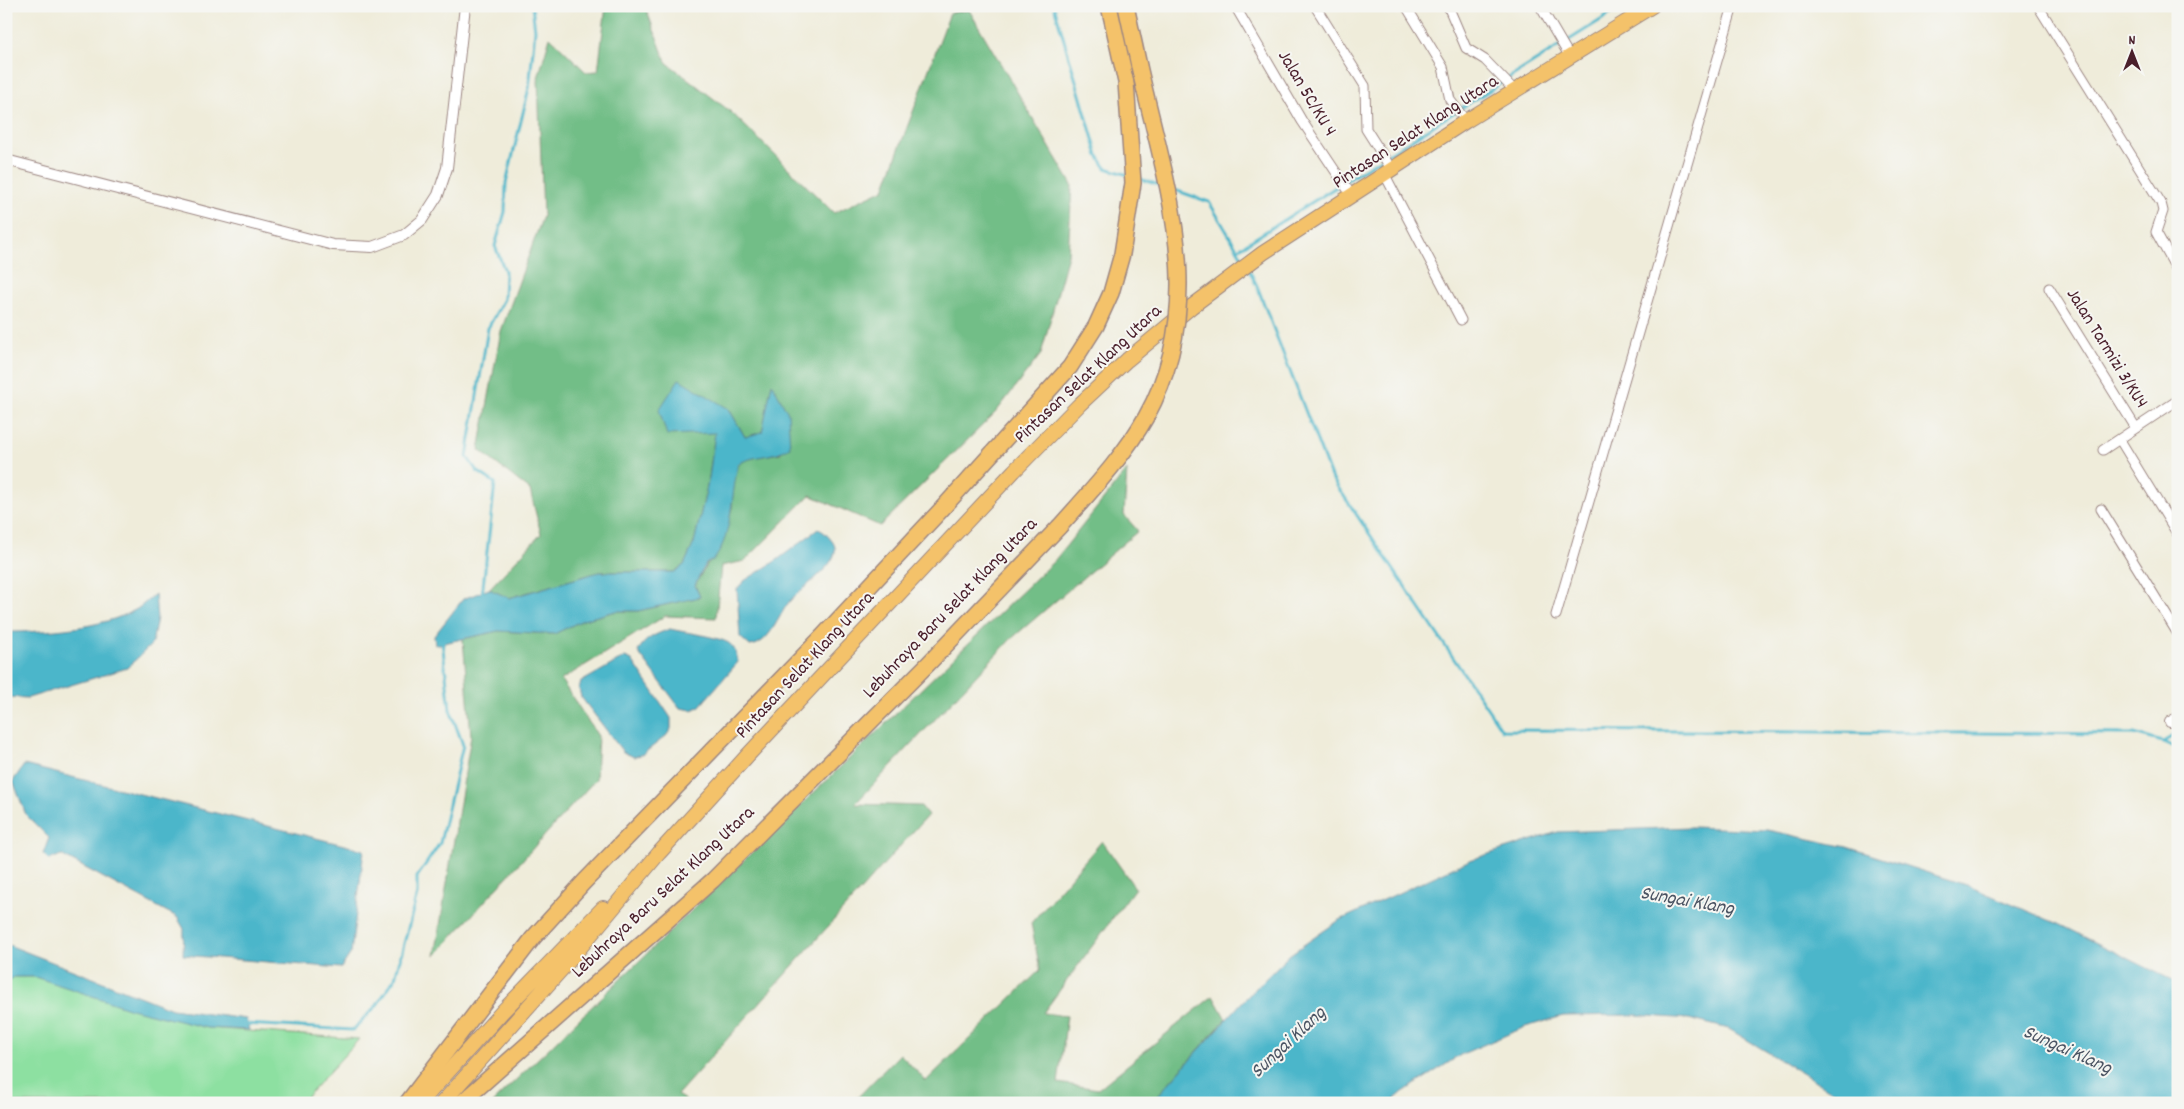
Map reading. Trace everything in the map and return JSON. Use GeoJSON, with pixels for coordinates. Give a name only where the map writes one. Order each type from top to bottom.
{"type":"FeatureCollection","features":[{"type":"Feature","properties":{"kind":"highway"},"geometry":{"type":"LineString","coordinates":[[407,1103],[533,938],[584,882],[822,637],[1070,367],[1096,326],[1111,293],[1122,254],[1133,183],[1133,154],[1126,82],[1109,6]]}},
{"type":"Feature","properties":{"kind":"highway","name":"Lebuhraya Baru Selat Klang Utara"},"geometry":{"type":"LineString","coordinates":[[461,1103],[713,880],[928,664],[1059,527],[1112,469],[1146,417],[1174,347],[1181,290],[1179,252],[1172,211],[1126,6]]}},
{"type":"Feature","properties":{"kind":"highway","name":"Pintasan Selat Klang Utara"},"geometry":{"type":"LineString","coordinates":[[658,853],[755,747],[1079,405],[1127,360],[1230,277],[1263,254],[1512,87],[1652,6]]}},
{"type":"Feature","properties":{"kind":"highway","name":"Lebuhraya Baru Selat Klang Utara"},"geometry":{"type":"LineString","coordinates":[[420,1103],[563,947],[658,853]]}},
{"type":"Feature","properties":{"kind":"highway","name":"Lebuhraya Baru Selat Klang Utara"},"geometry":{"type":"LineString","coordinates":[[442,1103],[569,961],[658,853]]}},
{"type":"Feature","properties":{"kind":"street"},"geometry":{"type":"LineString","coordinates":[[6,160],[333,245],[372,246],[404,235],[422,220],[438,195],[447,168],[465,6]]}},
{"type":"Feature","properties":{"kind":"street","name":"Jalan 5C/KU 4"},"geometry":{"type":"LineString","coordinates":[[1235,6],[1302,121],[1352,196]]}},
{"type":"Feature","properties":{"kind":"street"},"geometry":{"type":"LineString","coordinates":[[1315,6],[1365,86],[1366,130],[1379,152],[1461,320]]}},
{"type":"Feature","properties":{"kind":"street"},"geometry":{"type":"LineString","coordinates":[[1406,6],[1443,67],[1450,100],[1464,119]]}},
{"type":"Feature","properties":{"kind":"street"},"geometry":{"type":"LineString","coordinates":[[1448,6],[1466,48],[1498,71],[1512,87]]}},
{"type":"Feature","properties":{"kind":"street"},"geometry":{"type":"LineString","coordinates":[[1540,6],[1567,54]]}},
{"type":"Feature","properties":{"kind":"street"},"geometry":{"type":"LineString","coordinates":[[1556,615],[1733,6]]}},
{"type":"Feature","properties":{"kind":"street"},"geometry":{"type":"LineString","coordinates":[[2038,6],[2161,203],[2164,211],[2156,232],[2178,272]]}},
{"type":"Feature","properties":{"kind":"street","name":"Jalan Tarmizi 3/KU4"},"geometry":{"type":"LineString","coordinates":[[2049,288],[2136,428]]}},
{"type":"Feature","properties":{"kind":"street"},"geometry":{"type":"LineString","coordinates":[[2104,450],[2178,400]]}},
{"type":"Feature","properties":{"kind":"street"},"geometry":{"type":"LineString","coordinates":[[2120,440],[2178,535]]}},
{"type":"Feature","properties":{"kind":"street"},"geometry":{"type":"LineString","coordinates":[[2101,510],[2178,634]]}},
{"type":"Feature","properties":{"kind":"green space"},"geometry":{"type":"Polygon","coordinates":[[[606,6],[645,6],[666,62],[731,112],[834,213],[884,189],[950,13],[969,10],[1072,185],[1068,255],[1041,354],[996,412],[880,526],[810,495],[745,561],[721,566],[716,618],[665,616],[561,680],[598,736],[596,779],[435,956],[471,736],[463,639],[498,631],[554,634],[583,620],[616,611],[638,611],[700,597],[695,585],[707,564],[715,558],[732,508],[733,485],[739,464],[748,458],[781,453],[772,384],[762,433],[745,437],[729,409],[715,433],[709,478],[694,543],[684,565],[674,572],[599,572],[509,598],[489,589],[541,534],[530,490],[479,450],[501,331],[543,216],[538,78],[550,37],[586,72],[598,71],[606,6]]]}},
{"type":"Feature","properties":{"kind":"green space"},"geometry":{"type":"Polygon","coordinates":[[[1127,470],[1124,515],[1138,531],[1011,639],[855,804],[921,806],[928,815],[677,1095],[690,1103],[492,1103],[1055,560],[1127,470]]]}},
{"type":"Feature","properties":{"kind":"green space"},"geometry":{"type":"Polygon","coordinates":[[[1102,841],[1135,888],[1043,1013],[1067,1016],[1058,1083],[1098,1089],[1213,996],[1226,1019],[1151,1103],[852,1103],[900,1054],[926,1081],[1040,970],[1031,923],[1102,841]]]}},
{"type":"Feature","properties":{"kind":"green space"},"geometry":{"type":"Polygon","coordinates":[[[14,977],[35,977],[56,982],[207,1028],[359,1039],[301,1103],[6,1103],[6,984],[14,977]]]}},
{"type":"Feature","properties":{"kind":"water"},"geometry":{"type":"Polygon","coordinates":[[[679,379],[729,409],[745,437],[762,432],[772,383],[788,413],[790,447],[778,453],[738,464],[731,512],[725,537],[716,557],[703,568],[695,585],[700,597],[638,611],[616,611],[583,620],[554,634],[498,631],[435,645],[434,636],[463,599],[489,589],[509,598],[599,572],[674,572],[684,565],[694,543],[709,478],[715,433],[667,435],[659,410],[679,379]]]}},
{"type":"Feature","properties":{"kind":"water"},"geometry":{"type":"Polygon","coordinates":[[[818,529],[832,541],[835,549],[834,557],[821,573],[789,602],[768,635],[757,644],[750,646],[740,637],[737,589],[744,581],[777,560],[818,529]]]}},
{"type":"Feature","properties":{"kind":"water"},"geometry":{"type":"Polygon","coordinates":[[[155,594],[157,618],[152,644],[127,668],[28,698],[6,697],[6,632],[56,630],[107,621],[137,609],[155,594]]]}},
{"type":"Feature","properties":{"kind":"water"},"geometry":{"type":"Polygon","coordinates":[[[670,629],[726,641],[736,652],[738,662],[699,707],[692,710],[680,708],[638,652],[647,640],[670,629]]]}},
{"type":"Feature","properties":{"kind":"water"},"geometry":{"type":"Polygon","coordinates":[[[625,657],[632,660],[671,718],[671,729],[666,736],[643,754],[634,757],[623,752],[581,697],[579,689],[581,682],[625,657]]]}},
{"type":"Feature","properties":{"kind":"water"},"geometry":{"type":"Polygon","coordinates":[[[24,765],[364,850],[351,953],[341,968],[183,955],[184,929],[177,917],[61,855],[49,860],[43,854],[49,838],[26,815],[13,781],[24,765]]]}},
{"type":"Feature","properties":{"kind":"water","name":"Sungai Klang"},"geometry":{"type":"Polygon","coordinates":[[[1692,827],[1767,830],[1847,847],[1966,885],[2058,924],[2178,983],[2178,1103],[1852,1103],[1729,1029],[1689,1019],[1635,1015],[1563,1016],[1525,1027],[1462,1054],[1403,1092],[1390,1103],[1151,1103],[1244,1000],[1289,955],[1338,921],[1470,860],[1558,832],[1692,827]]]}},
{"type":"Feature","properties":{"kind":"water"},"geometry":{"type":"Polygon","coordinates":[[[6,944],[172,1009],[246,1019],[249,1030],[207,1028],[131,1009],[35,977],[14,977],[6,984],[6,944]]]}},
{"type":"Feature","properties":{"kind":"waterway"},"geometry":{"type":"LineString","coordinates":[[482,595],[495,483],[477,471],[467,457],[488,328],[504,299],[505,271],[495,246],[505,212],[506,183],[529,88],[535,30],[532,6]]}},
{"type":"Feature","properties":{"kind":"waterway"},"geometry":{"type":"LineString","coordinates":[[1054,6],[1098,156],[1106,168],[1128,175]]}},
{"type":"Feature","properties":{"kind":"waterway"},"geometry":{"type":"LineString","coordinates":[[1238,249],[1623,6]]}},
{"type":"Feature","properties":{"kind":"waterway"},"geometry":{"type":"LineString","coordinates":[[1137,178],[1162,186]]}},
{"type":"Feature","properties":{"kind":"waterway"},"geometry":{"type":"LineString","coordinates":[[1172,189],[1209,202],[1245,262]]}},
{"type":"Feature","properties":{"kind":"waterway"},"geometry":{"type":"LineString","coordinates":[[1249,270],[1257,286],[1331,477],[1502,730],[2134,734],[2163,742],[2178,749]]}},
{"type":"Feature","properties":{"kind":"waterway"},"geometry":{"type":"LineString","coordinates":[[245,1024],[353,1030],[377,1005],[395,978],[417,894],[417,877],[440,843],[463,745],[450,710],[442,640]]}},
{"type":"Feature","properties":{"kind":"waterway"},"geometry":{"type":"LineString","coordinates":[[2163,742],[2178,733]]}}]}
